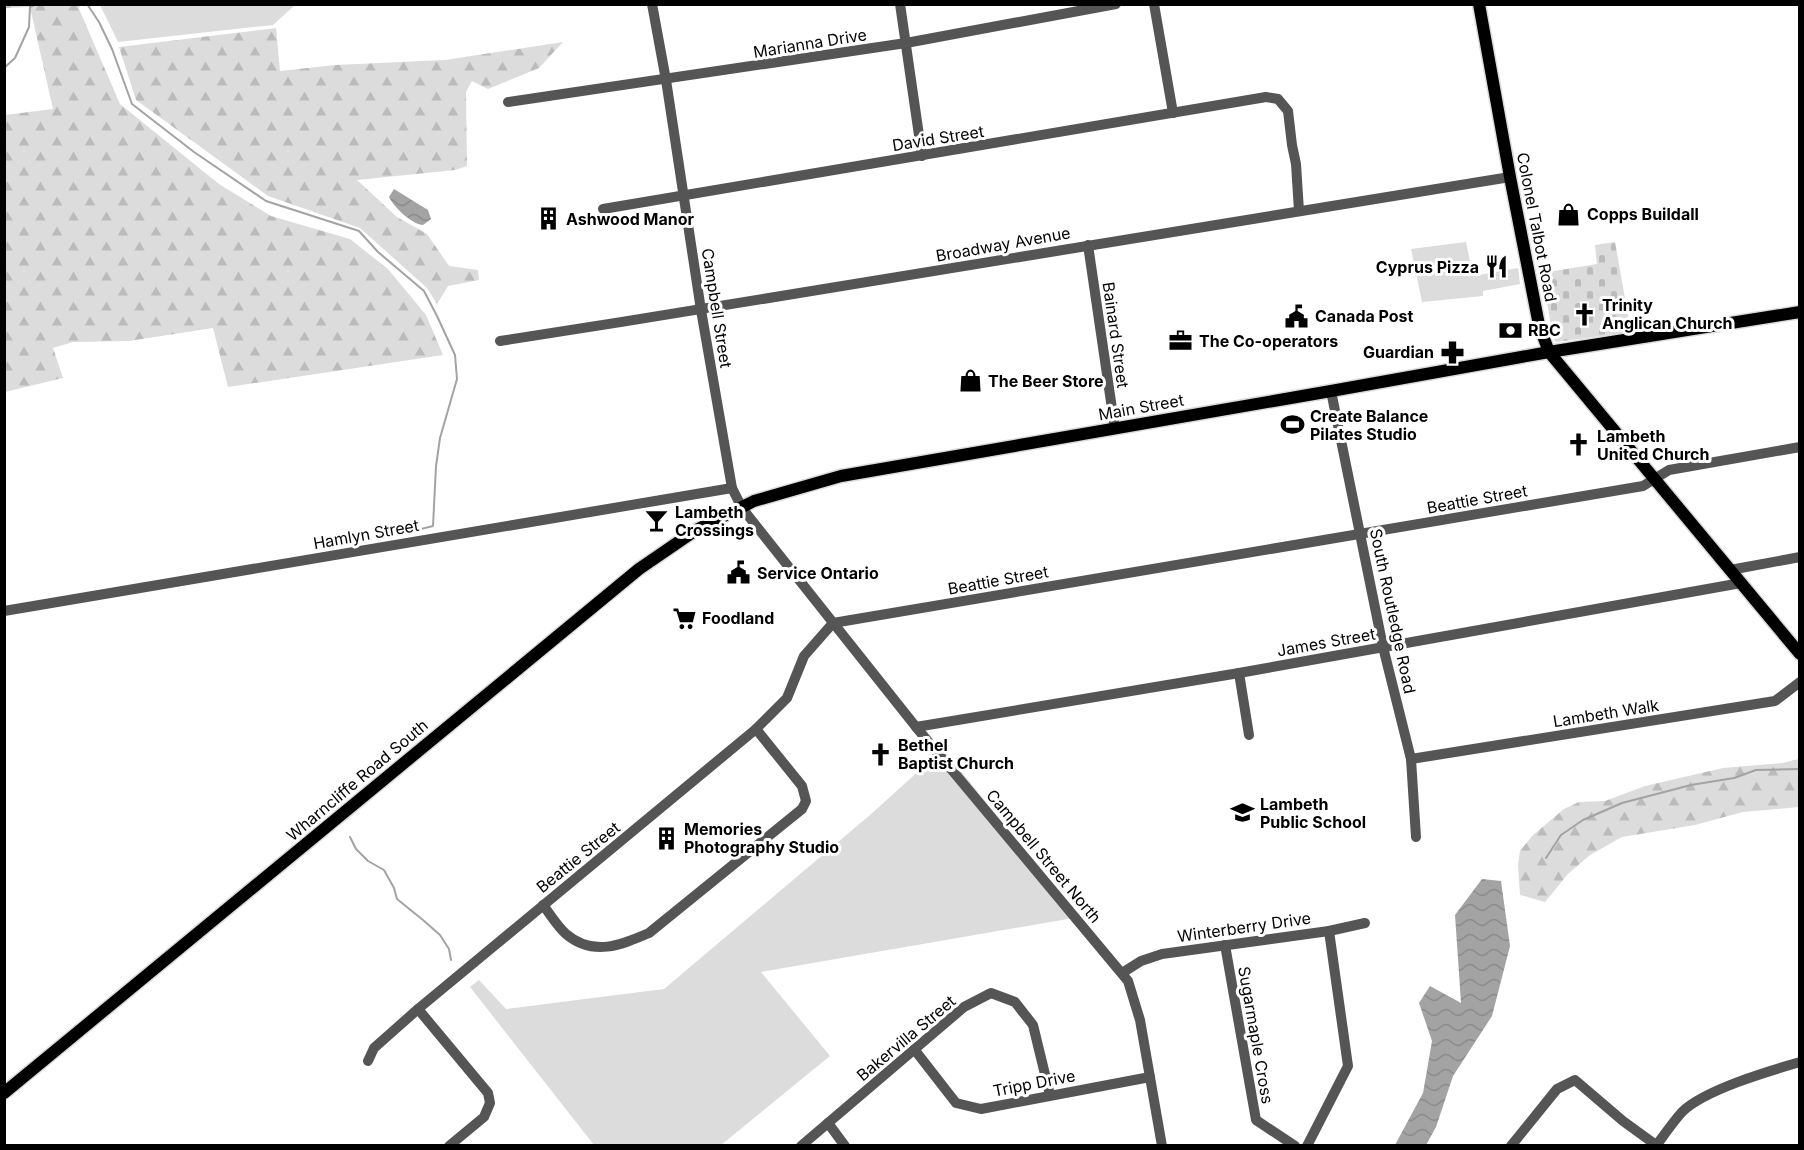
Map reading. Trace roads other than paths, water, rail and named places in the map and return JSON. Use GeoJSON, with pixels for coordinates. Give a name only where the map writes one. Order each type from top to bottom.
{"type":"FeatureCollection","features":[{"type":"Feature","properties":{"kind":"main road","name":"Colonel Talbot Road"},"geometry":{"type":"LineString","coordinates":[[1479,4],[1539,325],[1549,352],[1800,654]]}},
{"type":"Feature","properties":{"kind":"main road","name":"Main Street"},"geometry":{"type":"LineString","coordinates":[[742,508],[754,501],[840,476],[1331,392],[1549,352],[1800,312]]}},
{"type":"Feature","properties":{"kind":"main road","name":"Wharncliffe Road South"},"geometry":{"type":"LineString","coordinates":[[4,1093],[639,569],[696,530],[742,508]]}},
{"type":"Feature","properties":{"kind":"street","name":"Campbell Street"},"geometry":{"type":"LineString","coordinates":[[652,4],[732,488],[742,508]]}},
{"type":"Feature","properties":{"kind":"street"},"geometry":{"type":"LineString","coordinates":[[900,4],[922,156]]}},
{"type":"Feature","properties":{"kind":"street","name":"Marianna Drive"},"geometry":{"type":"LineString","coordinates":[[508,102],[906,43],[1116,4]]}},
{"type":"Feature","properties":{"kind":"street"},"geometry":{"type":"LineString","coordinates":[[1154,4],[1173,113]]}},
{"type":"Feature","properties":{"kind":"street","name":"David Street"},"geometry":{"type":"LineString","coordinates":[[603,209],[1266,97],[1278,99],[1288,111],[1296,164],[1299,211]]}},
{"type":"Feature","properties":{"kind":"street","name":"Broadway Avenue"},"geometry":{"type":"LineString","coordinates":[[500,341],[1510,177]]}},
{"type":"Feature","properties":{"kind":"street","name":"Bainard Street"},"geometry":{"type":"LineString","coordinates":[[1088,245],[1115,429]]}},
{"type":"Feature","properties":{"kind":"street","name":"South Routledge Road"},"geometry":{"type":"LineString","coordinates":[[1331,392],[1383,647],[1411,759],[1416,837]]}},
{"type":"Feature","properties":{"kind":"street","name":"Beattie Street"},"geometry":{"type":"LineString","coordinates":[[368,1061],[374,1048],[418,1009],[756,729],[788,698],[804,656],[833,624],[1643,486],[1669,470],[1800,447]]}},
{"type":"Feature","properties":{"kind":"street","name":"Hamlyn Street"},"geometry":{"type":"LineString","coordinates":[[4,610],[732,488]]}},
{"type":"Feature","properties":{"kind":"street","name":"Campbell Street North"},"geometry":{"type":"LineString","coordinates":[[742,508],[916,727],[1128,981],[1140,1020],[1162,1146]]}},
{"type":"Feature","properties":{"kind":"street"},"geometry":{"type":"LineString","coordinates":[[1730,570],[1800,558]]}},
{"type":"Feature","properties":{"kind":"street","name":"James Street"},"geometry":{"type":"LineString","coordinates":[[916,727],[1239,673],[1741,583]]}},
{"type":"Feature","properties":{"kind":"street"},"geometry":{"type":"LineString","coordinates":[[1239,673],[1249,735]]}},
{"type":"Feature","properties":{"kind":"street","name":"Lambeth Walk"},"geometry":{"type":"LineString","coordinates":[[1411,759],[1775,701],[1800,682]]}},
{"type":"Feature","properties":{"kind":"street"},"geometry":{"type":"LineString","coordinates":[[543,905],[564,932],[578,943],[596,948],[624,944],[649,933],[802,809],[806,801],[802,786],[756,729]]}},
{"type":"Feature","properties":{"kind":"street"},"geometry":{"type":"LineString","coordinates":[[1329,931],[1365,923]]}},
{"type":"Feature","properties":{"kind":"street","name":"Winterberry Drive"},"geometry":{"type":"LineString","coordinates":[[1122,973],[1141,961],[1162,954],[1329,931],[1348,1066],[1307,1146]]}},
{"type":"Feature","properties":{"kind":"street","name":"Sugarmaple Cross"},"geometry":{"type":"LineString","coordinates":[[1225,945],[1256,1120],[1296,1146]]}},
{"type":"Feature","properties":{"kind":"street","name":"Bakervilla Street"},"geometry":{"type":"LineString","coordinates":[[801,1146],[964,1007],[991,993],[1015,1002],[1033,1025],[1050,1095]]}},
{"type":"Feature","properties":{"kind":"street"},"geometry":{"type":"LineString","coordinates":[[418,1009],[488,1093],[490,1103],[484,1117],[449,1146]]}},
{"type":"Feature","properties":{"kind":"street","name":"Tripp Drive"},"geometry":{"type":"LineString","coordinates":[[914,1050],[956,1103],[981,1108],[1150,1077]]}},
{"type":"Feature","properties":{"kind":"street"},"geometry":{"type":"LineString","coordinates":[[1511,1146],[1557,1089],[1575,1080],[1623,1121],[1656,1145],[1684,1111],[1698,1102],[1756,1075],[1800,1062]]}},
{"type":"Feature","properties":{"kind":"street"},"geometry":{"type":"LineString","coordinates":[[828,1123],[845,1146]]}},
{"type":"Feature","properties":{"kind":"water"},"geometry":{"type":"Polygon","coordinates":[[[394,189],[428,210],[431,219],[423,225],[413,222],[403,214],[389,197],[394,189]]]}},
{"type":"Feature","properties":{"kind":"water"},"geometry":{"type":"Polygon","coordinates":[[[1482,879],[1501,881],[1510,946],[1492,1016],[1453,1076],[1436,1127],[1426,1145],[1395,1145],[1423,1093],[1432,1041],[1419,1003],[1430,986],[1461,1003],[1455,915],[1482,879]]]}},
{"type":"Feature","properties":{"kind":"waterway"},"geometry":{"type":"LineString","coordinates":[[4,68],[15,58],[29,27],[30,7],[36,4]]}},
{"type":"Feature","properties":{"kind":"waterway"},"geometry":{"type":"LineString","coordinates":[[87,4],[112,49],[132,104],[194,152],[266,201],[359,231],[378,252],[424,291],[455,355],[457,379],[440,438],[433,526],[409,532]]}},
{"type":"Feature","properties":{"kind":"waterway"},"geometry":{"type":"LineString","coordinates":[[1546,858],[1561,835],[1583,820],[1622,803],[1691,785],[1734,778],[1756,770],[1800,769]]}},
{"type":"Feature","properties":{"kind":"waterway"},"geometry":{"type":"LineString","coordinates":[[350,837],[356,849],[368,861],[384,870],[397,899],[440,935],[449,949],[451,960]]}},
{"type":"Feature","properties":{"kind":"place","name":"Copps Buildall"},"geometry":{"type":"Point","coordinates":[1569,214]}},
{"type":"Feature","properties":{"kind":"place","name":"Ashwood Manor"},"geometry":{"type":"Point","coordinates":[548,219]}},
{"type":"Feature","properties":{"kind":"place","name":"Cyprus Pizza"},"geometry":{"type":"Point","coordinates":[1497,267]}},
{"type":"Feature","properties":{"kind":"place","name":"Trinity Anglican Church"},"geometry":{"type":"Point","coordinates":[1584,314]}},
{"type":"Feature","properties":{"kind":"place","name":"Canada Post"},"geometry":{"type":"Point","coordinates":[1297,316]}},
{"type":"Feature","properties":{"kind":"place","name":"RBC"},"geometry":{"type":"Point","coordinates":[1510,330]}},
{"type":"Feature","properties":{"kind":"place","name":"The Co-operators"},"geometry":{"type":"Point","coordinates":[1181,341]}},
{"type":"Feature","properties":{"kind":"place","name":"Guardian"},"geometry":{"type":"Point","coordinates":[1452,352]}},
{"type":"Feature","properties":{"kind":"place","name":"The Beer Store"},"geometry":{"type":"Point","coordinates":[970,381]}},
{"type":"Feature","properties":{"kind":"place","name":"Create Balance Pilates Studio"},"geometry":{"type":"Point","coordinates":[1292,425]}},
{"type":"Feature","properties":{"kind":"place","name":"Lambeth United Church"},"geometry":{"type":"Point","coordinates":[1579,445]}},
{"type":"Feature","properties":{"kind":"place","name":"Lambeth Crossings"},"geometry":{"type":"Point","coordinates":[657,521]}},
{"type":"Feature","properties":{"kind":"place","name":"Service Ontario"},"geometry":{"type":"Point","coordinates":[739,573]}},
{"type":"Feature","properties":{"kind":"place","name":"Foodland"},"geometry":{"type":"Point","coordinates":[684,618]}},
{"type":"Feature","properties":{"kind":"place","name":"Bethel Baptist Church"},"geometry":{"type":"Point","coordinates":[880,754]}},
{"type":"Feature","properties":{"kind":"place","name":"Lambeth Public School"},"geometry":{"type":"Point","coordinates":[1242,813]}},
{"type":"Feature","properties":{"kind":"place","name":"Memories Photography Studio"},"geometry":{"type":"Point","coordinates":[666,838]}}]}
